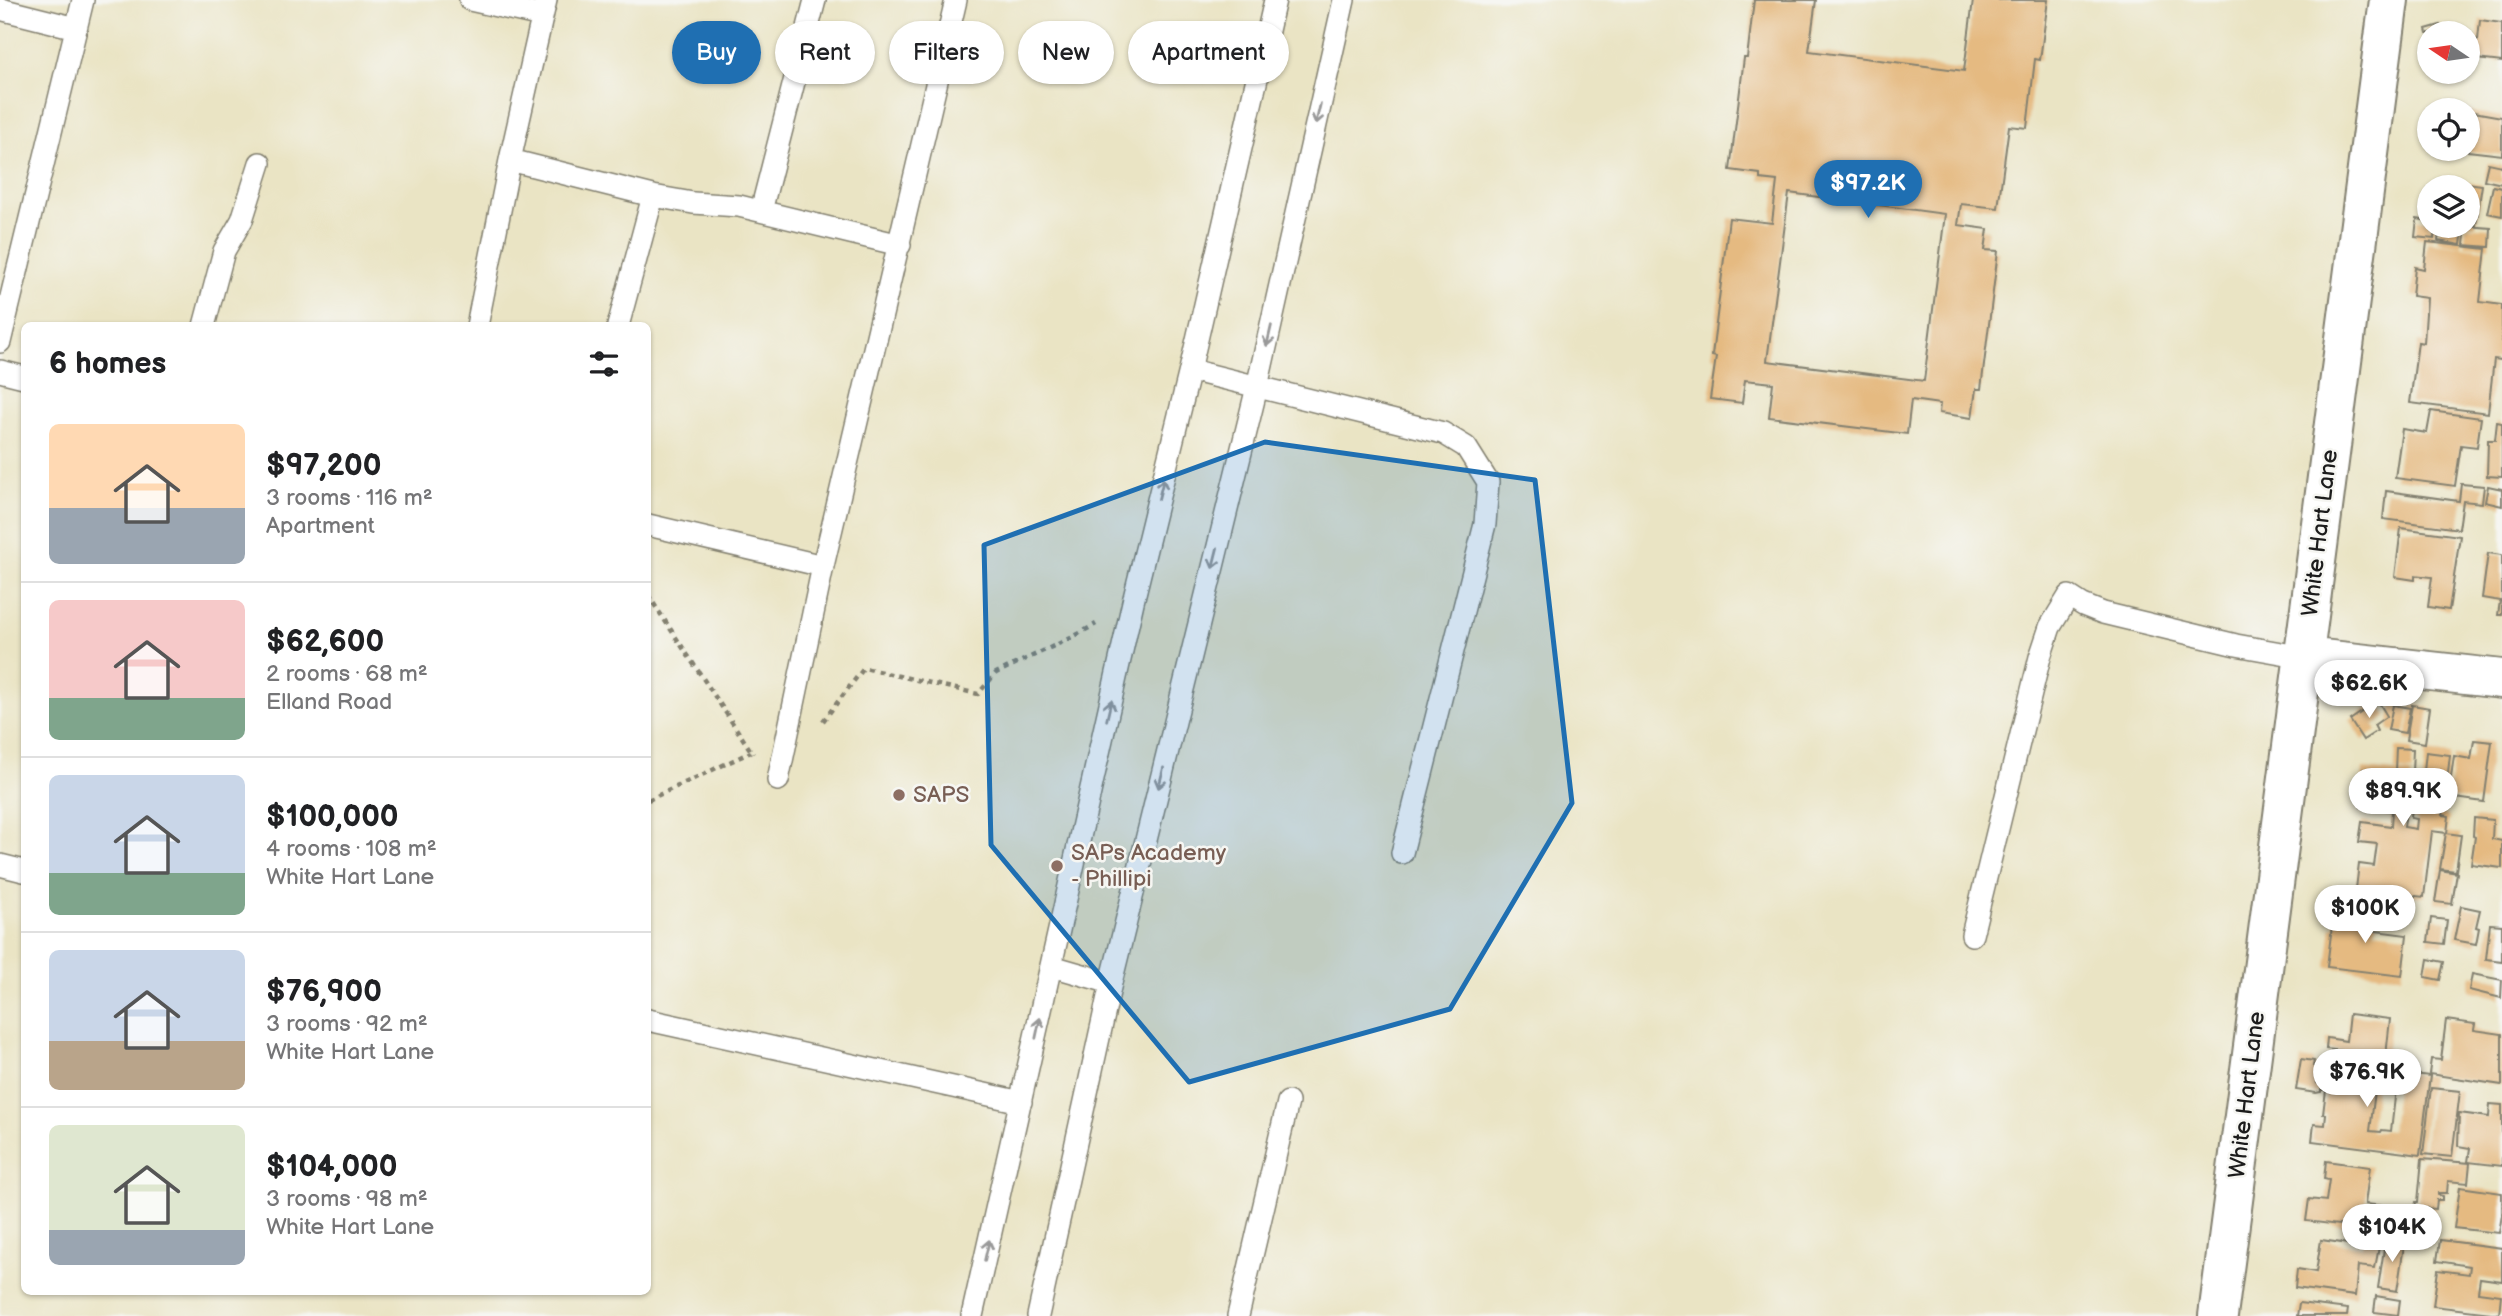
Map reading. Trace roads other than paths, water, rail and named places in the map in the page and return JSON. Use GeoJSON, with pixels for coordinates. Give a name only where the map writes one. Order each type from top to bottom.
{"type":"FeatureCollection","features":[{"type":"Feature","properties":{"kind":"street","name":"White Hart Lane"},"geometry":{"type":"LineString","coordinates":[[2218,1316],[2389,0]]}},
{"type":"Feature","properties":{"kind":"street"},"geometry":{"type":"LineString","coordinates":[[2304,657],[2502,679]]}},
{"type":"Feature","properties":{"kind":"lane"},"geometry":{"type":"LineString","coordinates":[[0,342],[83,0]]}},
{"type":"Feature","properties":{"kind":"lane"},"geometry":{"type":"LineString","coordinates":[[471,0],[544,8],[478,322]]}},
{"type":"Feature","properties":{"kind":"lane"},"geometry":{"type":"LineString","coordinates":[[761,211],[815,0]]}},
{"type":"Feature","properties":{"kind":"lane"},"geometry":{"type":"LineString","coordinates":[[778,780],[823,566],[956,0]]}},
{"type":"Feature","properties":{"kind":"lane"},"geometry":{"type":"LineString","coordinates":[[972,1316],[1133,602],[1190,370],[1275,0]]}},
{"type":"Feature","properties":{"kind":"lane"},"geometry":{"type":"LineString","coordinates":[[1038,1316],[1111,983],[1257,387],[1344,0]]}},
{"type":"Feature","properties":{"kind":"lane"},"geometry":{"type":"LineString","coordinates":[[0,9],[76,28]]}},
{"type":"Feature","properties":{"kind":"lane"},"geometry":{"type":"LineString","coordinates":[[510,160],[653,197],[739,206],[900,245]]}},
{"type":"Feature","properties":{"kind":"lane"},"geometry":{"type":"LineString","coordinates":[[205,322],[224,251],[243,220],[260,163]]}},
{"type":"Feature","properties":{"kind":"lane"},"geometry":{"type":"LineString","coordinates":[[619,322],[653,197]]}},
{"type":"Feature","properties":{"kind":"lane"},"geometry":{"type":"LineString","coordinates":[[1190,370],[1443,433],[1465,447],[1488,482],[1485,524],[1402,853]]}},
{"type":"Feature","properties":{"kind":"lane"},"geometry":{"type":"LineString","coordinates":[[0,371],[21,376]]}},
{"type":"Feature","properties":{"kind":"lane"},"geometry":{"type":"LineString","coordinates":[[651,526],[823,566]]}},
{"type":"Feature","properties":{"kind":"lane"},"geometry":{"type":"LineString","coordinates":[[1972,935],[2040,657],[2050,627],[2069,596],[2103,613],[2236,645],[2304,657]]}},
{"type":"Feature","properties":{"kind":"lane"},"geometry":{"type":"LineString","coordinates":[[0,865],[21,870]]}},
{"type":"Feature","properties":{"kind":"lane"},"geometry":{"type":"LineString","coordinates":[[1052,966],[1111,983]]}},
{"type":"Feature","properties":{"kind":"lane"},"geometry":{"type":"LineString","coordinates":[[651,1021],[1021,1102]]}},
{"type":"Feature","properties":{"kind":"lane"},"geometry":{"type":"LineString","coordinates":[[1238,1316],[1288,1102]]}},
{"type":"Feature","properties":{"kind":"place","name":"SAPS"},"geometry":{"type":"Point","coordinates":[899,795]}},
{"type":"Feature","properties":{"kind":"place","name":"SAPs Academy - Phillipi"},"geometry":{"type":"Point","coordinates":[1057,866]}}]}
